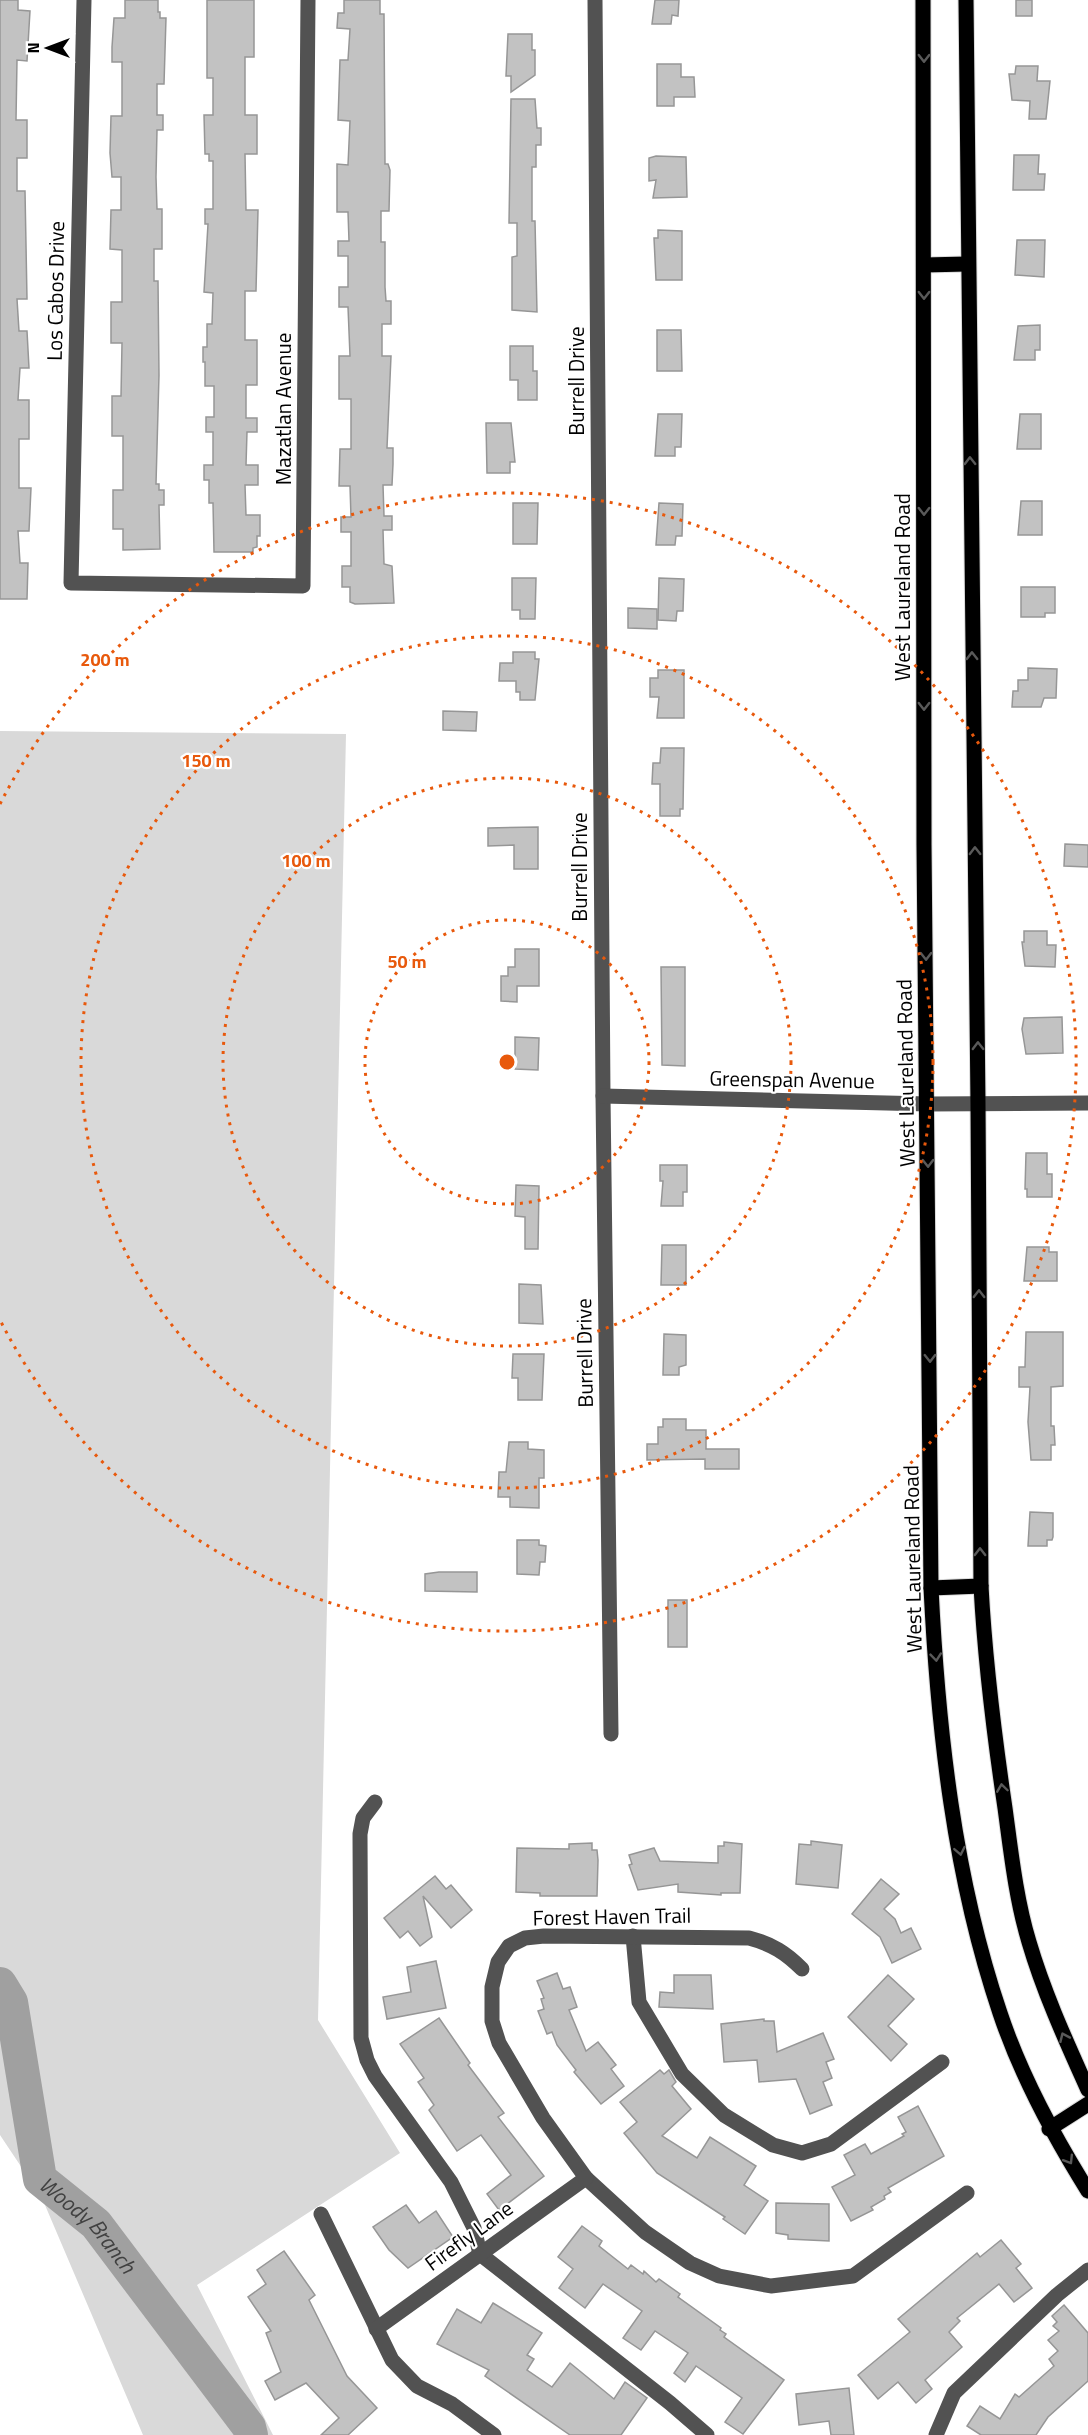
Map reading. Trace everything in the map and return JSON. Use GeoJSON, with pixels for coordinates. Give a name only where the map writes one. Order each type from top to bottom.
{"type":"FeatureCollection","features":[{"type":"Feature","properties":{"kind":"main road","name":"West Laureland Road"},"geometry":{"type":"LineString","coordinates":[[923,0],[924,845],[931,1588],[946,1762],[969,1900],[1000,2013],[1049,2129],[1088,2191]]}},
{"type":"Feature","properties":{"kind":"main road"},"geometry":{"type":"LineString","coordinates":[[966,0],[981,1586],[985,1658],[1013,1864],[1029,1941],[1048,2000],[1088,2090]]}},
{"type":"Feature","properties":{"kind":"main road"},"geometry":{"type":"LineString","coordinates":[[924,265],[967,264]]}},
{"type":"Feature","properties":{"kind":"main road"},"geometry":{"type":"LineString","coordinates":[[931,1588],[981,1586]]}},
{"type":"Feature","properties":{"kind":"main road"},"geometry":{"type":"LineString","coordinates":[[1049,2129],[1088,2104]]}},
{"type":"Feature","properties":{"kind":"street","name":"Los Cabos Drive"},"geometry":{"type":"LineString","coordinates":[[71,583],[84,0]]}},
{"type":"Feature","properties":{"kind":"street","name":"Mazatlan Avenue"},"geometry":{"type":"LineString","coordinates":[[71,583],[303,586],[308,0]]}},
{"type":"Feature","properties":{"kind":"street","name":"Burrell Drive"},"geometry":{"type":"LineString","coordinates":[[595,0],[603,1096],[611,1734]]}},
{"type":"Feature","properties":{"kind":"street","name":"Greenspan Avenue"},"geometry":{"type":"LineString","coordinates":[[603,1096],[928,1104],[1088,1103]]}},
{"type":"Feature","properties":{"kind":"street"},"geometry":{"type":"LineString","coordinates":[[375,1802],[363,1818],[360,1834],[361,2038],[375,2076],[451,2182],[474,2228],[480,2254],[670,2403],[707,2435]]}},
{"type":"Feature","properties":{"kind":"street"},"geometry":{"type":"LineString","coordinates":[[633,1936],[639,2002],[682,2074],[724,2115],[773,2145],[802,2153],[831,2144],[858,2127],[942,2062]]}},
{"type":"Feature","properties":{"kind":"street","name":"Forest Haven Trail"},"geometry":{"type":"LineString","coordinates":[[802,1969],[776,1948],[748,1938],[633,1936],[525,1938],[509,1946],[498,1962],[492,1987],[492,2021],[499,2043],[537,2109],[586,2178],[645,2232],[690,2263],[719,2276],[771,2286],[853,2276],[967,2193]]}},
{"type":"Feature","properties":{"kind":"street","name":"Firefly Lane"},"geometry":{"type":"LineString","coordinates":[[376,2329],[586,2178]]}},
{"type":"Feature","properties":{"kind":"street"},"geometry":{"type":"LineString","coordinates":[[321,2214],[392,2360],[417,2386],[452,2404],[494,2435]]}},
{"type":"Feature","properties":{"kind":"street"},"geometry":{"type":"LineString","coordinates":[[936,2435],[954,2393],[1057,2295],[1088,2270]]}},
{"type":"Feature","properties":{"kind":"shaded area"},"geometry":{"type":"Polygon","coordinates":[[[0,731],[346,734],[318,2020],[400,2153],[197,2285],[273,2435],[143,2435],[42,2198],[0,2135],[0,731]]]}},
{"type":"Feature","properties":{"kind":"building"},"geometry":{"type":"Polygon","coordinates":[[[0,0],[18,0],[18,10],[30,11],[27,61],[17,60],[16,120],[27,120],[27,158],[17,158],[17,191],[25,191],[27,299],[17,299],[19,331],[27,331],[29,368],[20,368],[18,400],[29,400],[29,439],[19,439],[19,488],[31,488],[29,531],[18,531],[20,563],[28,563],[27,599],[0,599],[0,0]]]}},
{"type":"Feature","properties":{"kind":"building"},"geometry":{"type":"Polygon","coordinates":[[[125,0],[158,0],[160,18],[166,18],[164,84],[157,84],[157,115],[163,115],[163,130],[157,130],[156,177],[157,209],[162,209],[162,249],[154,249],[154,281],[158,281],[159,375],[156,484],[159,484],[159,490],[164,490],[164,505],[159,505],[160,549],[123,550],[123,529],[113,529],[113,490],[123,490],[123,436],[112,436],[112,396],[121,396],[122,343],[111,343],[111,302],[122,302],[122,250],[110,249],[111,210],[121,210],[121,177],[112,177],[110,153],[111,116],[122,116],[122,62],[112,62],[112,47],[114,18],[125,18],[125,0]]]}},
{"type":"Feature","properties":{"kind":"building"},"geometry":{"type":"Polygon","coordinates":[[[207,0],[254,0],[254,57],[245,57],[245,115],[257,115],[257,154],[245,154],[246,210],[258,210],[256,291],[245,291],[245,340],[257,340],[257,385],[246,385],[246,418],[257,418],[257,432],[247,432],[246,465],[258,465],[258,485],[245,485],[246,515],[260,515],[260,536],[257,536],[257,547],[253,548],[253,552],[214,552],[213,503],[209,503],[209,480],[204,480],[204,465],[213,465],[213,432],[206,432],[206,417],[214,417],[214,386],[205,386],[205,362],[203,362],[203,347],[207,347],[207,324],[212,324],[213,293],[204,292],[208,224],[205,224],[205,209],[213,209],[213,161],[209,161],[209,154],[205,154],[204,115],[213,115],[213,78],[207,78],[207,0]]]}},
{"type":"Feature","properties":{"kind":"building"},"geometry":{"type":"Polygon","coordinates":[[[344,0],[380,0],[380,14],[384,14],[385,164],[388,164],[390,170],[389,211],[381,211],[381,242],[385,242],[386,301],[391,301],[391,324],[382,324],[382,356],[391,356],[387,448],[393,448],[393,464],[392,485],[383,485],[384,516],[392,516],[392,530],[383,530],[384,564],[392,566],[394,603],[355,604],[350,602],[350,587],[342,587],[342,566],[351,566],[351,532],[341,532],[341,517],[351,517],[350,486],[339,486],[340,449],[351,449],[351,399],[339,399],[339,356],[350,356],[348,307],[339,307],[339,287],[348,287],[348,256],[338,256],[338,241],[349,241],[348,212],[337,212],[337,164],[348,165],[350,121],[338,120],[340,60],[348,60],[350,29],[337,28],[338,13],[344,13],[344,0]]]}},
{"type":"Feature","properties":{"kind":"building"},"geometry":{"type":"Polygon","coordinates":[[[655,0],[679,0],[678,16],[672,15],[671,24],[652,24],[655,0]]]}},
{"type":"Feature","properties":{"kind":"building"},"geometry":{"type":"Polygon","coordinates":[[[1016,0],[1032,0],[1032,16],[1016,16],[1016,0]]]}},
{"type":"Feature","properties":{"kind":"building"},"geometry":{"type":"Polygon","coordinates":[[[508,34],[532,34],[532,50],[535,50],[535,75],[511,92],[511,76],[506,76],[508,34]]]}},
{"type":"Feature","properties":{"kind":"building"},"geometry":{"type":"Polygon","coordinates":[[[657,64],[681,64],[681,77],[694,77],[695,97],[674,97],[674,106],[657,106],[657,64]]]}},
{"type":"Feature","properties":{"kind":"building"},"geometry":{"type":"Polygon","coordinates":[[[1016,66],[1038,66],[1037,81],[1050,81],[1046,119],[1029,119],[1030,101],[1012,100],[1009,74],[1015,74],[1016,66]]]}},
{"type":"Feature","properties":{"kind":"building"},"geometry":{"type":"Polygon","coordinates":[[[511,99],[535,99],[537,128],[541,128],[541,145],[536,145],[536,167],[532,167],[532,221],[535,221],[537,312],[512,310],[512,257],[517,256],[517,223],[509,223],[511,99]]]}},
{"type":"Feature","properties":{"kind":"building"},"geometry":{"type":"Polygon","coordinates":[[[1014,155],[1039,155],[1038,174],[1045,174],[1044,190],[1013,190],[1014,155]]]}},
{"type":"Feature","properties":{"kind":"building"},"geometry":{"type":"Polygon","coordinates":[[[656,156],[686,157],[687,197],[653,198],[656,180],[649,181],[649,158],[656,156]]]}},
{"type":"Feature","properties":{"kind":"building"},"geometry":{"type":"Polygon","coordinates":[[[658,230],[682,231],[682,280],[656,280],[654,238],[658,238],[658,230]]]}},
{"type":"Feature","properties":{"kind":"building"},"geometry":{"type":"Polygon","coordinates":[[[1017,240],[1045,240],[1044,277],[1015,275],[1017,240]]]}},
{"type":"Feature","properties":{"kind":"building"},"geometry":{"type":"Polygon","coordinates":[[[1040,325],[1040,350],[1035,350],[1035,360],[1014,360],[1018,326],[1040,325]]]}},
{"type":"Feature","properties":{"kind":"building"},"geometry":{"type":"Polygon","coordinates":[[[657,330],[681,330],[682,371],[657,371],[657,330]]]}},
{"type":"Feature","properties":{"kind":"building"},"geometry":{"type":"Polygon","coordinates":[[[510,346],[533,346],[533,371],[537,371],[537,400],[518,400],[518,380],[510,380],[510,346]]]}},
{"type":"Feature","properties":{"kind":"building"},"geometry":{"type":"Polygon","coordinates":[[[658,414],[682,414],[681,447],[675,447],[675,456],[655,456],[658,414]]]}},
{"type":"Feature","properties":{"kind":"building"},"geometry":{"type":"Polygon","coordinates":[[[1020,414],[1041,414],[1041,449],[1017,449],[1020,414]]]}},
{"type":"Feature","properties":{"kind":"building"},"geometry":{"type":"Polygon","coordinates":[[[486,423],[511,423],[515,462],[510,462],[510,473],[487,473],[486,423]]]}},
{"type":"Feature","properties":{"kind":"building"},"geometry":{"type":"Polygon","coordinates":[[[1021,501],[1042,501],[1042,535],[1018,535],[1021,501]]]}},
{"type":"Feature","properties":{"kind":"building"},"geometry":{"type":"Polygon","coordinates":[[[513,503],[538,503],[537,544],[513,544],[513,503]]]}},
{"type":"Feature","properties":{"kind":"building"},"geometry":{"type":"Polygon","coordinates":[[[659,503],[683,504],[682,536],[676,536],[675,545],[656,545],[659,503]]]}},
{"type":"Feature","properties":{"kind":"building"},"geometry":{"type":"Polygon","coordinates":[[[512,578],[536,578],[535,619],[520,619],[520,610],[512,610],[512,578]]]}},
{"type":"Feature","properties":{"kind":"building"},"geometry":{"type":"Polygon","coordinates":[[[659,578],[684,579],[683,611],[677,611],[676,621],[658,620],[659,578]]]}},
{"type":"Feature","properties":{"kind":"building"},"geometry":{"type":"Polygon","coordinates":[[[1021,587],[1055,587],[1055,613],[1045,613],[1045,617],[1021,617],[1021,587]]]}},
{"type":"Feature","properties":{"kind":"building"},"geometry":{"type":"Polygon","coordinates":[[[628,608],[657,609],[657,629],[628,628],[628,608]]]}},
{"type":"Feature","properties":{"kind":"building"},"geometry":{"type":"Polygon","coordinates":[[[513,652],[535,652],[535,659],[539,659],[535,700],[520,700],[520,692],[516,692],[516,681],[499,681],[500,663],[513,663],[513,652]]]}},
{"type":"Feature","properties":{"kind":"building"},"geometry":{"type":"Polygon","coordinates":[[[1028,668],[1057,669],[1056,698],[1044,698],[1041,707],[1012,707],[1013,691],[1018,691],[1018,680],[1028,680],[1028,668]]]}},
{"type":"Feature","properties":{"kind":"building"},"geometry":{"type":"Polygon","coordinates":[[[658,670],[684,670],[684,718],[657,718],[659,697],[650,697],[650,678],[658,678],[658,670]]]}},
{"type":"Feature","properties":{"kind":"building"},"geometry":{"type":"Polygon","coordinates":[[[443,711],[477,712],[476,731],[443,730],[443,711]]]}},
{"type":"Feature","properties":{"kind":"building"},"geometry":{"type":"Polygon","coordinates":[[[661,748],[684,748],[683,809],[680,809],[680,816],[660,816],[660,784],[652,784],[653,763],[660,763],[661,748]]]}},
{"type":"Feature","properties":{"kind":"building"},"geometry":{"type":"Polygon","coordinates":[[[538,827],[538,869],[514,869],[514,845],[488,846],[488,828],[538,827]]]}},
{"type":"Feature","properties":{"kind":"building"},"geometry":{"type":"Polygon","coordinates":[[[1065,844],[1088,845],[1088,867],[1064,866],[1065,844]]]}},
{"type":"Feature","properties":{"kind":"building"},"geometry":{"type":"Polygon","coordinates":[[[1024,931],[1047,931],[1047,945],[1056,945],[1055,967],[1025,966],[1022,942],[1024,942],[1024,931]]]}},
{"type":"Feature","properties":{"kind":"building"},"geometry":{"type":"Polygon","coordinates":[[[515,949],[539,949],[539,986],[517,986],[517,1002],[501,1001],[501,976],[508,976],[508,967],[515,967],[515,949]]]}},
{"type":"Feature","properties":{"kind":"building"},"geometry":{"type":"Polygon","coordinates":[[[661,967],[685,967],[685,1066],[662,1065],[661,967]]]}},
{"type":"Feature","properties":{"kind":"building"},"geometry":{"type":"Polygon","coordinates":[[[1062,1017],[1063,1053],[1026,1054],[1022,1029],[1024,1018],[1062,1017]]]}},
{"type":"Feature","properties":{"kind":"building"},"geometry":{"type":"Polygon","coordinates":[[[515,1037],[539,1038],[538,1070],[515,1069],[515,1037]]]}},
{"type":"Feature","properties":{"kind":"building"},"geometry":{"type":"Polygon","coordinates":[[[1026,1153],[1047,1153],[1047,1174],[1052,1174],[1052,1197],[1027,1197],[1027,1189],[1025,1189],[1026,1153]]]}},
{"type":"Feature","properties":{"kind":"building"},"geometry":{"type":"Polygon","coordinates":[[[660,1165],[687,1165],[687,1192],[683,1192],[683,1206],[661,1206],[663,1181],[660,1181],[660,1165]]]}},
{"type":"Feature","properties":{"kind":"building"},"geometry":{"type":"Polygon","coordinates":[[[516,1185],[539,1186],[538,1249],[525,1249],[525,1217],[515,1216],[516,1185]]]}},
{"type":"Feature","properties":{"kind":"building"},"geometry":{"type":"Polygon","coordinates":[[[662,1245],[686,1245],[686,1285],[661,1285],[662,1245]]]}},
{"type":"Feature","properties":{"kind":"building"},"geometry":{"type":"Polygon","coordinates":[[[1027,1247],[1049,1247],[1049,1252],[1057,1252],[1057,1281],[1024,1281],[1027,1247]]]}},
{"type":"Feature","properties":{"kind":"building"},"geometry":{"type":"Polygon","coordinates":[[[519,1284],[541,1285],[543,1324],[519,1323],[519,1284]]]}},
{"type":"Feature","properties":{"kind":"building"},"geometry":{"type":"Polygon","coordinates":[[[1026,1332],[1063,1332],[1063,1386],[1051,1387],[1051,1426],[1054,1426],[1055,1445],[1051,1445],[1051,1460],[1031,1460],[1028,1422],[1030,1387],[1019,1387],[1019,1367],[1025,1367],[1026,1332]]]}},
{"type":"Feature","properties":{"kind":"building"},"geometry":{"type":"Polygon","coordinates":[[[664,1334],[686,1335],[686,1365],[679,1367],[679,1375],[663,1375],[664,1334]]]}},
{"type":"Feature","properties":{"kind":"building"},"geometry":{"type":"Polygon","coordinates":[[[513,1354],[544,1354],[542,1400],[518,1400],[518,1378],[512,1378],[513,1354]]]}},
{"type":"Feature","properties":{"kind":"building"},"geometry":{"type":"Polygon","coordinates":[[[663,1419],[686,1419],[686,1430],[706,1430],[706,1449],[739,1449],[739,1469],[705,1469],[705,1459],[647,1460],[647,1444],[658,1444],[658,1427],[663,1427],[663,1419]]]}},
{"type":"Feature","properties":{"kind":"building"},"geometry":{"type":"Polygon","coordinates":[[[509,1442],[528,1442],[528,1449],[544,1450],[544,1478],[539,1478],[539,1508],[510,1507],[510,1497],[498,1497],[499,1472],[506,1472],[509,1442]]]}},
{"type":"Feature","properties":{"kind":"building"},"geometry":{"type":"Polygon","coordinates":[[[1030,1512],[1053,1513],[1053,1537],[1052,1540],[1047,1540],[1047,1546],[1028,1546],[1030,1512]]]}},
{"type":"Feature","properties":{"kind":"building"},"geometry":{"type":"Polygon","coordinates":[[[517,1540],[539,1540],[539,1545],[546,1546],[545,1562],[540,1562],[539,1575],[517,1574],[517,1540]]]}},
{"type":"Feature","properties":{"kind":"building"},"geometry":{"type":"Polygon","coordinates":[[[477,1572],[477,1592],[425,1591],[425,1574],[477,1572]]]}},
{"type":"Feature","properties":{"kind":"building"},"geometry":{"type":"Polygon","coordinates":[[[668,1600],[687,1600],[687,1647],[668,1647],[668,1600]]]}},
{"type":"Feature","properties":{"kind":"building"},"geometry":{"type":"Polygon","coordinates":[[[811,1841],[842,1845],[838,1888],[796,1884],[799,1844],[811,1845],[811,1841]]]}},
{"type":"Feature","properties":{"kind":"building"},"geometry":{"type":"Polygon","coordinates":[[[724,1842],[742,1844],[740,1893],[721,1893],[721,1895],[678,1892],[678,1884],[638,1890],[629,1865],[632,1864],[629,1855],[654,1848],[660,1861],[718,1863],[718,1846],[724,1846],[724,1842]]]}},
{"type":"Feature","properties":{"kind":"building"},"geometry":{"type":"Polygon","coordinates":[[[592,1843],[592,1850],[597,1850],[598,1860],[597,1896],[540,1896],[540,1893],[516,1892],[517,1848],[569,1849],[569,1844],[592,1843]]]}},
{"type":"Feature","properties":{"kind":"building"},"geometry":{"type":"Polygon","coordinates":[[[435,1876],[446,1889],[451,1885],[472,1910],[451,1928],[423,1896],[432,1937],[420,1946],[408,1931],[400,1938],[384,1918],[435,1876]]]}},
{"type":"Feature","properties":{"kind":"building"},"geometry":{"type":"Polygon","coordinates":[[[881,1879],[899,1894],[884,1909],[895,1919],[901,1933],[911,1928],[921,1949],[892,1963],[880,1937],[852,1914],[881,1879]]]}},
{"type":"Feature","properties":{"kind":"building"},"geometry":{"type":"Polygon","coordinates":[[[436,1961],[446,2008],[387,2019],[383,1997],[411,1992],[407,1967],[436,1961]]]}},
{"type":"Feature","properties":{"kind":"building"},"geometry":{"type":"Polygon","coordinates":[[[557,1973],[563,1989],[570,1987],[577,2007],[569,2010],[586,2051],[598,2042],[616,2065],[611,2069],[624,2086],[601,2104],[574,2072],[576,2070],[557,2045],[552,2032],[547,2034],[538,2011],[544,2009],[541,1999],[544,1998],[537,1981],[557,1973]]]}},
{"type":"Feature","properties":{"kind":"building"},"geometry":{"type":"Polygon","coordinates":[[[674,1975],[711,1975],[713,2009],[659,2007],[660,1992],[674,1993],[674,1975]]]}},
{"type":"Feature","properties":{"kind":"building"},"geometry":{"type":"Polygon","coordinates":[[[888,1975],[914,1999],[888,2026],[907,2044],[891,2061],[848,2017],[888,1975]]]}},
{"type":"Feature","properties":{"kind":"building"},"geometry":{"type":"Polygon","coordinates":[[[439,2018],[470,2063],[468,2065],[504,2113],[498,2117],[544,2176],[499,2210],[487,2194],[511,2175],[481,2135],[457,2151],[429,2110],[434,2105],[418,2082],[424,2078],[400,2044],[439,2018]]]}},
{"type":"Feature","properties":{"kind":"building"},"geometry":{"type":"Polygon","coordinates":[[[764,2019],[764,2021],[774,2021],[777,2052],[823,2033],[834,2059],[826,2062],[832,2078],[823,2082],[832,2105],[810,2114],[796,2079],[759,2082],[757,2060],[724,2062],[721,2024],[764,2019]]]}},
{"type":"Feature","properties":{"kind":"building"},"geometry":{"type":"Polygon","coordinates":[[[660,2070],[664,2074],[669,2070],[676,2082],[672,2086],[691,2109],[662,2136],[697,2158],[710,2137],[756,2166],[744,2185],[768,2201],[745,2234],[723,2219],[725,2217],[657,2173],[624,2133],[637,2122],[620,2102],[660,2070]]]}},
{"type":"Feature","properties":{"kind":"building"},"geometry":{"type":"Polygon","coordinates":[[[918,2106],[944,2156],[888,2188],[891,2192],[884,2196],[885,2199],[871,2207],[873,2210],[851,2221],[832,2187],[855,2175],[844,2155],[865,2144],[871,2154],[904,2136],[902,2134],[906,2132],[898,2117],[918,2106]]]}},
{"type":"Feature","properties":{"kind":"building"},"geometry":{"type":"Polygon","coordinates":[[[776,2203],[829,2204],[829,2241],[788,2239],[788,2235],[776,2233],[776,2203]]]}},
{"type":"Feature","properties":{"kind":"building"},"geometry":{"type":"Polygon","coordinates":[[[406,2205],[419,2223],[436,2211],[453,2237],[408,2268],[389,2250],[373,2227],[406,2205]]]}},
{"type":"Feature","properties":{"kind":"building"},"geometry":{"type":"Polygon","coordinates":[[[582,2226],[602,2241],[599,2246],[628,2269],[631,2265],[643,2274],[644,2271],[656,2282],[659,2279],[680,2294],[678,2297],[721,2328],[720,2330],[726,2334],[724,2337],[784,2380],[743,2434],[725,2422],[742,2398],[696,2366],[685,2382],[674,2373],[688,2353],[655,2331],[641,2350],[623,2338],[642,2311],[603,2284],[585,2308],[559,2288],[573,2269],[558,2257],[582,2226]]]}},
{"type":"Feature","properties":{"kind":"building"},"geometry":{"type":"Polygon","coordinates":[[[1001,2240],[1021,2264],[1016,2268],[1032,2288],[1014,2302],[999,2284],[957,2318],[960,2321],[949,2332],[962,2347],[925,2380],[932,2389],[916,2403],[898,2382],[878,2399],[858,2375],[910,2332],[898,2319],[977,2253],[980,2257],[1001,2240]]]}},
{"type":"Feature","properties":{"kind":"building"},"geometry":{"type":"Polygon","coordinates":[[[284,2251],[315,2295],[309,2300],[347,2376],[377,2408],[348,2435],[321,2435],[339,2418],[306,2383],[275,2400],[265,2381],[281,2372],[266,2333],[271,2331],[248,2297],[266,2284],[257,2270],[284,2251]]]}},
{"type":"Feature","properties":{"kind":"building"},"geometry":{"type":"Polygon","coordinates":[[[493,2303],[542,2333],[527,2355],[534,2359],[527,2370],[552,2387],[570,2363],[614,2399],[625,2382],[647,2398],[621,2435],[570,2435],[485,2376],[489,2370],[437,2344],[457,2309],[481,2323],[493,2303]]]}},
{"type":"Feature","properties":{"kind":"building"},"geometry":{"type":"Polygon","coordinates":[[[1064,2305],[1088,2333],[1088,2381],[1048,2417],[1036,2435],[981,2435],[967,2426],[980,2406],[1000,2419],[1015,2394],[1019,2397],[1054,2366],[1049,2359],[1058,2351],[1048,2340],[1059,2331],[1053,2326],[1057,2322],[1052,2316],[1064,2305]]]}},
{"type":"Feature","properties":{"kind":"building"},"geometry":{"type":"Polygon","coordinates":[[[849,2388],[854,2435],[831,2435],[829,2421],[799,2425],[796,2394],[849,2388]]]}},
{"type":"Feature","properties":{"kind":"waterway","name":"Woody Branch"},"geometry":{"type":"LineString","coordinates":[[0,1984],[11,2002],[40,2179],[96,2224],[249,2427],[251,2435]]}}]}
